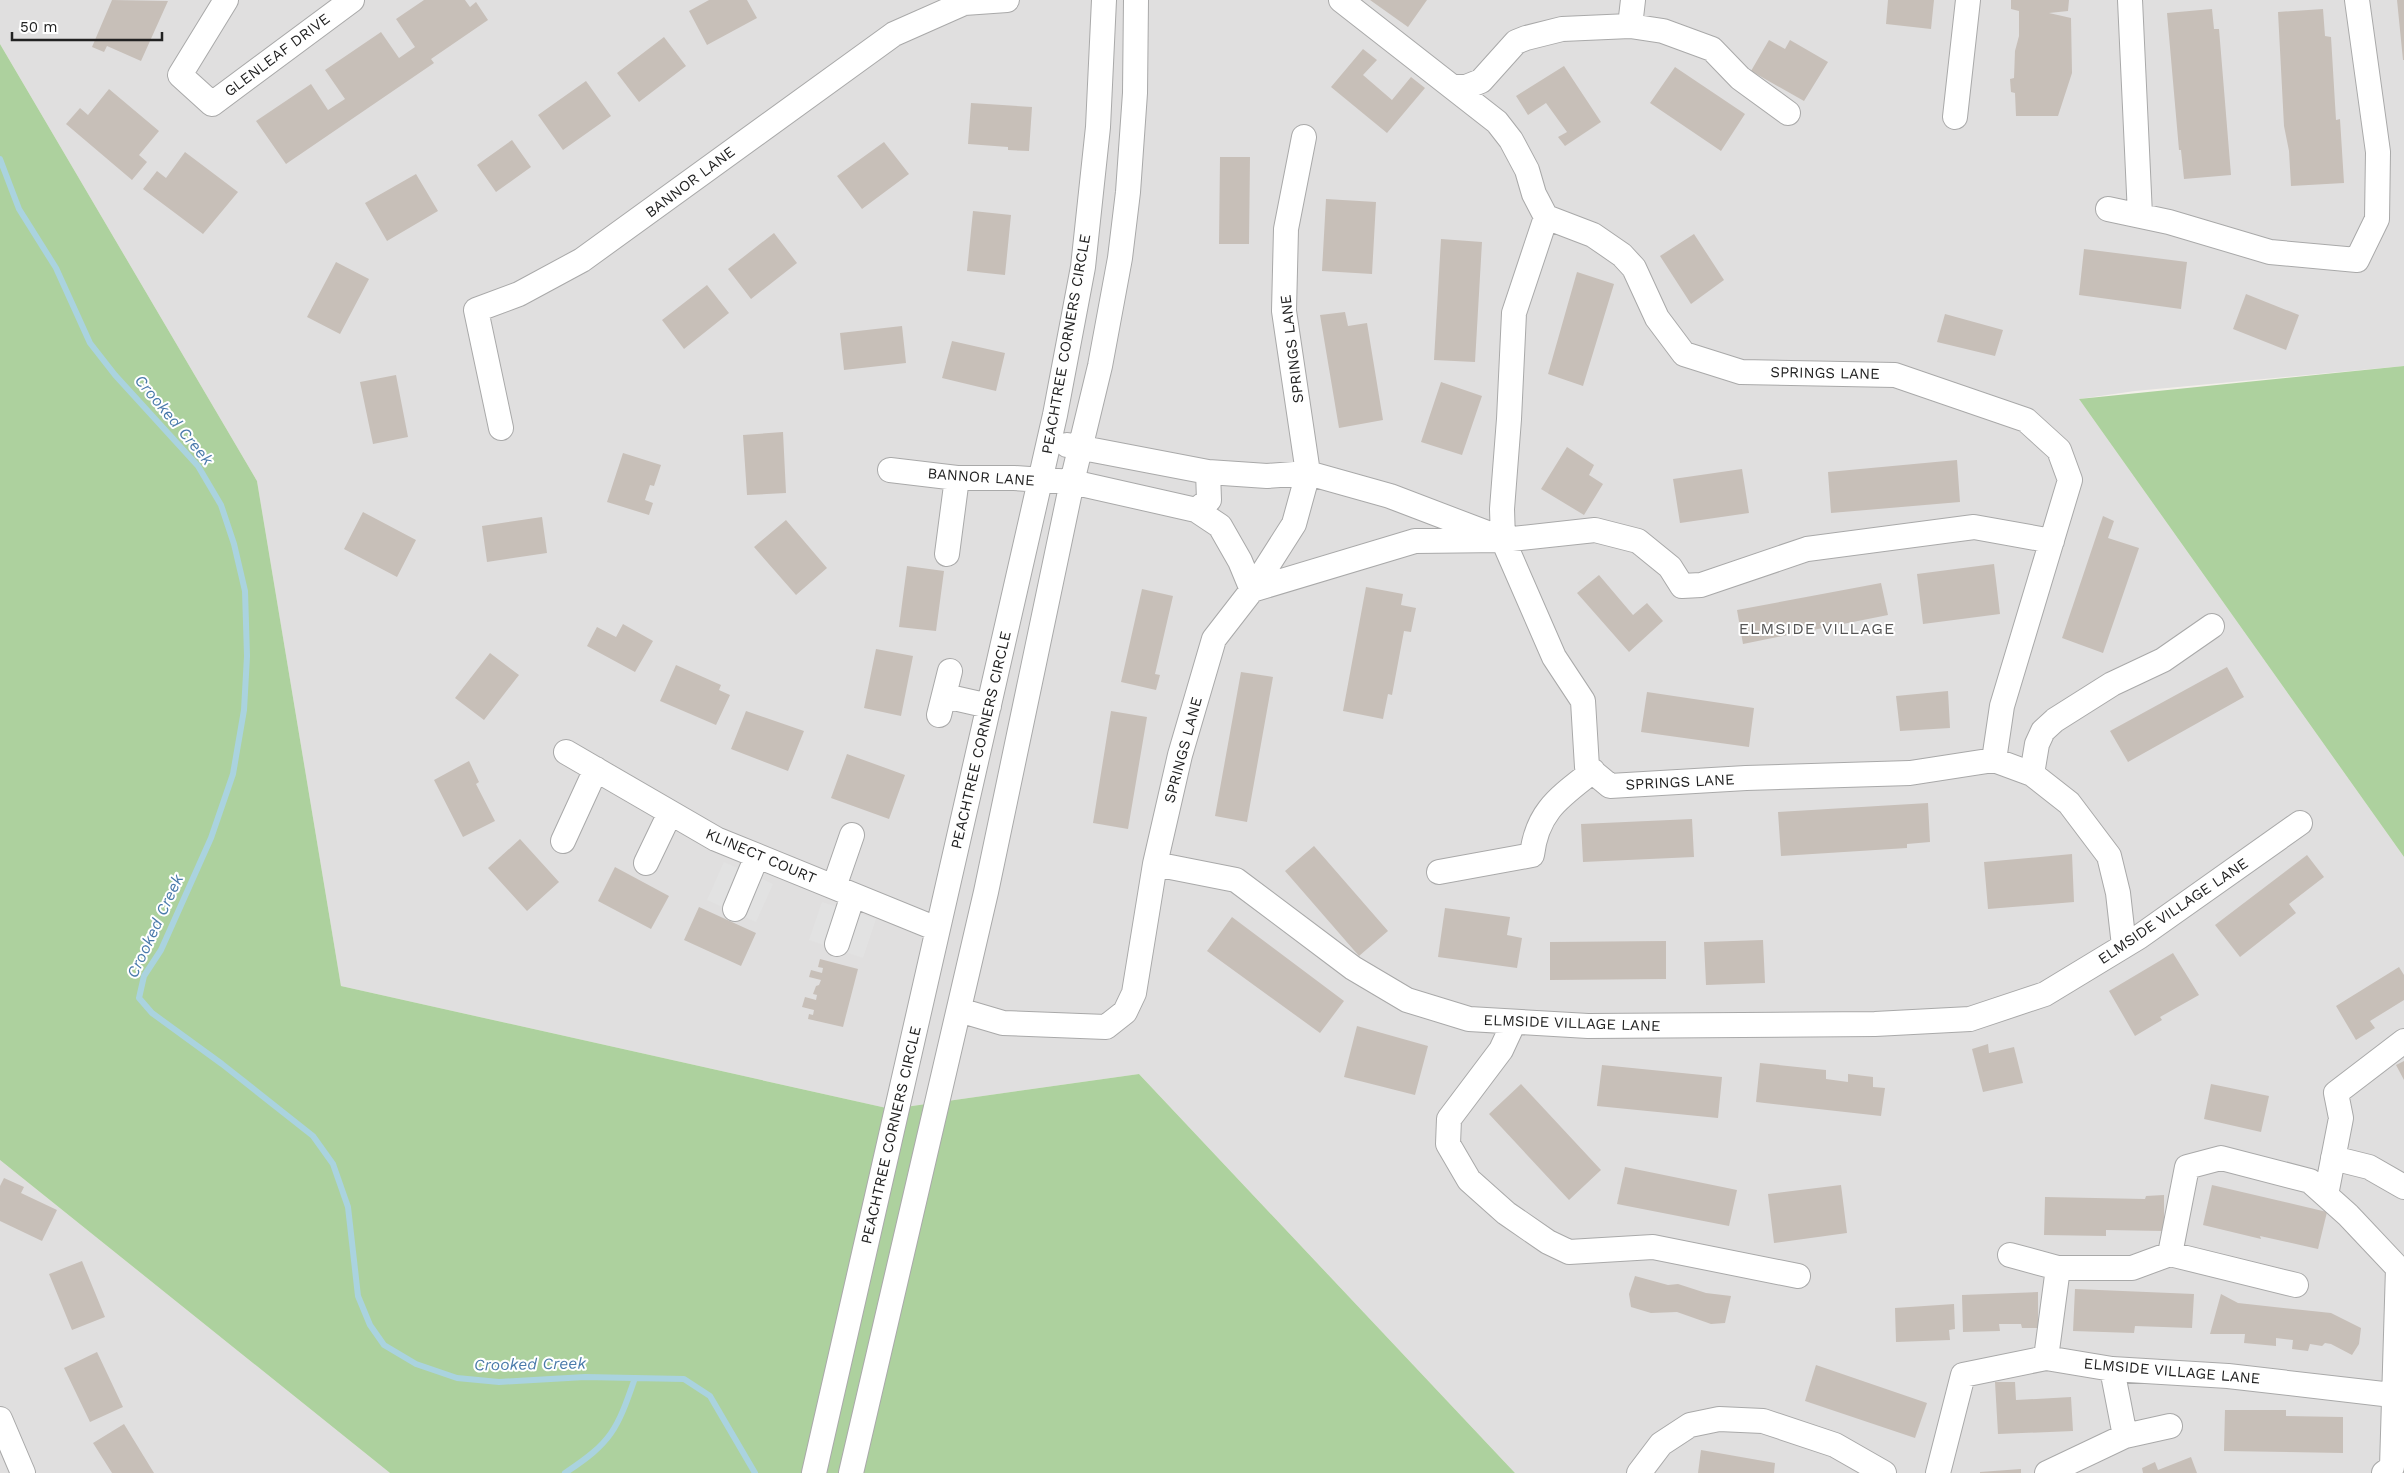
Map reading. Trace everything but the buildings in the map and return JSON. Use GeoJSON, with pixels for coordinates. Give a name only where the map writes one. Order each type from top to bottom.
{"type":"FeatureCollection","features":[{"type":"Feature","properties":{"kind":"street","name":"GLENLEAF DRIVE"},"geometry":{"type":"LineString","coordinates":[[226,0],[180,75],[212,104],[352,0]]}},
{"type":"Feature","properties":{"kind":"street","name":"BANNOR LANE"},"geometry":{"type":"LineString","coordinates":[[501,428],[476,310],[519,294],[582,260],[894,34],[964,4],[1007,0]]}},
{"type":"Feature","properties":{"kind":"street","name":"PEACHTREE CORNERS CIRCLE"},"geometry":{"type":"LineString","coordinates":[[814,1473],[1050,442],[1083,267],[1098,127],[1104,0]]}},
{"type":"Feature","properties":{"kind":"street"},"geometry":{"type":"LineString","coordinates":[[851,1473],[959,1010],[1072,482],[1082,447],[1100,366],[1120,258],[1128,192],[1136,93],[1136,0]]}},
{"type":"Feature","properties":{"kind":"street"},"geometry":{"type":"LineString","coordinates":[[1341,0],[1455,87],[1497,122],[1511,140],[1527,170],[1534,194],[1546,217],[1514,313],[1509,419],[1502,508],[1503,540],[1554,658],[1583,701],[1587,767],[1593,771],[1547,810],[1534,836],[1532,855],[1439,872]]}},
{"type":"Feature","properties":{"kind":"street"},"geometry":{"type":"LineString","coordinates":[[1630,26],[1633,0]]}},
{"type":"Feature","properties":{"kind":"street"},"geometry":{"type":"LineString","coordinates":[[1955,117],[1968,0]]}},
{"type":"Feature","properties":{"kind":"street"},"geometry":{"type":"LineString","coordinates":[[2130,0],[2140,215]]}},
{"type":"Feature","properties":{"kind":"street"},"geometry":{"type":"LineString","coordinates":[[2108,209],[2169,222],[2270,252],[2357,260],[2376,219],[2378,152],[2356,0]]}},
{"type":"Feature","properties":{"kind":"street"},"geometry":{"type":"LineString","coordinates":[[1455,87],[1466,87],[1480,82],[1516,42],[1526,38],[1562,29],[1630,26],[1663,31],[1712,49],[1740,78],[1788,113]]}},
{"type":"Feature","properties":{"kind":"street","name":"SPRINGS LANE"},"geometry":{"type":"LineString","coordinates":[[1155,864],[1180,755],[1214,639],[1252,590],[1294,524],[1308,473],[1284,311],[1286,229],[1304,137]]}},
{"type":"Feature","properties":{"kind":"street","name":"SPRINGS LANE"},"geometry":{"type":"LineString","coordinates":[[1546,217],[1593,236],[1622,255],[1634,268],[1657,318],[1684,354],[1741,372],[1895,375],[2026,420],[2058,450],[2070,480],[2002,706],[1994,760]]}},
{"type":"Feature","properties":{"kind":"street"},"geometry":{"type":"LineString","coordinates":[[1050,442],[1208,472],[1268,476],[1308,473],[1390,496],[1503,540]]}},
{"type":"Feature","properties":{"kind":"street","name":"BANNOR LANE"},"geometry":{"type":"LineString","coordinates":[[890,470],[958,478],[1014,478],[1072,482]]}},
{"type":"Feature","properties":{"kind":"street"},"geometry":{"type":"LineString","coordinates":[[1196,510],[1209,500],[1208,472]]}},
{"type":"Feature","properties":{"kind":"street"},"geometry":{"type":"LineString","coordinates":[[947,554],[958,478]]}},
{"type":"Feature","properties":{"kind":"street"},"geometry":{"type":"LineString","coordinates":[[1072,482],[1196,510],[1220,526],[1240,560],[1252,590],[1415,541],[1503,540],[1595,530],[1638,541],[1670,567],[1682,586],[1702,585],[1807,549],[1974,527],[2052,540]]}},
{"type":"Feature","properties":{"kind":"street"},"geometry":{"type":"LineString","coordinates":[[2032,774],[2037,744],[2043,731],[2055,720],[2112,684],[2163,660],[2212,626]]}},
{"type":"Feature","properties":{"kind":"street"},"geometry":{"type":"LineString","coordinates":[[950,671],[942,706],[989,706]]}},
{"type":"Feature","properties":{"kind":"street","name":"KLINECT COURT"},"geometry":{"type":"LineString","coordinates":[[566,752],[716,839],[937,929]]}},
{"type":"Feature","properties":{"kind":"street","name":"SPRINGS LANE"},"geometry":{"type":"LineString","coordinates":[[1593,771],[1610,786],[1746,778],[1910,773],[1994,760],[2032,774],[2069,803],[2109,856],[2118,892],[2124,946]]}},
{"type":"Feature","properties":{"kind":"street"},"geometry":{"type":"LineString","coordinates":[[562,841],[596,769]]}},
{"type":"Feature","properties":{"kind":"street"},"geometry":{"type":"LineString","coordinates":[[646,863],[670,813]]}},
{"type":"Feature","properties":{"kind":"street","name":"ELMSIDE VILLAGE LANE"},"geometry":{"type":"LineString","coordinates":[[1155,864],[1236,880],[1353,968],[1407,1000],[1469,1019],[1588,1026],[1875,1024],[1970,1019],[2045,994],[2124,946],[2300,822]]}},
{"type":"Feature","properties":{"kind":"street"},"geometry":{"type":"LineString","coordinates":[[837,944],[852,835]]}},
{"type":"Feature","properties":{"kind":"street"},"geometry":{"type":"LineString","coordinates":[[735,909],[758,856]]}},
{"type":"Feature","properties":{"kind":"street"},"geometry":{"type":"LineString","coordinates":[[959,1010],[1003,1023],[1106,1027],[1125,1012],[1134,993],[1155,864]]}},
{"type":"Feature","properties":{"kind":"street"},"geometry":{"type":"LineString","coordinates":[[1514,1022],[1501,1050],[1449,1119],[1448,1144],[1469,1180],[1506,1213],[1548,1242],[1569,1252],[1653,1247],[1798,1276]]}},
{"type":"Feature","properties":{"kind":"street"},"geometry":{"type":"LineString","coordinates":[[2326,1196],[2341,1118],[2336,1093],[2404,1041]]}},
{"type":"Feature","properties":{"kind":"street"},"geometry":{"type":"LineString","coordinates":[[2170,1254],[2188,1167],[2221,1158],[2310,1181],[2326,1196],[2398,1268],[2392,1395],[2392,1471]]}},
{"type":"Feature","properties":{"kind":"street"},"geometry":{"type":"LineString","coordinates":[[2333,1158],[2369,1167],[2404,1187]]}},
{"type":"Feature","properties":{"kind":"street"},"geometry":{"type":"LineString","coordinates":[[2010,1255],[2058,1268],[2132,1268],[2170,1254],[2296,1284]]}},
{"type":"Feature","properties":{"kind":"street"},"geometry":{"type":"LineString","coordinates":[[2046,1358],[2058,1268]]}},
{"type":"Feature","properties":{"kind":"street","name":"ELMSIDE VILLAGE LANE"},"geometry":{"type":"LineString","coordinates":[[1938,1473],[1963,1375],[2046,1358],[2112,1369],[2228,1376],[2392,1395]]}},
{"type":"Feature","properties":{"kind":"street"},"geometry":{"type":"LineString","coordinates":[[2112,1369],[2125,1436]]}},
{"type":"Feature","properties":{"kind":"street"},"geometry":{"type":"LineString","coordinates":[[0,1419],[23,1473]]}},
{"type":"Feature","properties":{"kind":"street"},"geometry":{"type":"LineString","coordinates":[[1639,1473],[1661,1444],[1690,1425],[1719,1419],[1763,1421],[1835,1445],[1884,1473]]}},
{"type":"Feature","properties":{"kind":"street"},"geometry":{"type":"LineString","coordinates":[[2047,1473],[2125,1436],[2170,1426]]}},
{"type":"Feature","properties":{"kind":"shaded area"},"geometry":{"type":"Polygon","coordinates":[[[0,0],[2404,0],[2404,366],[2135,391],[2079,399],[2404,857],[2404,1473],[1515,1473],[1139,1074],[891,1109],[341,986],[257,481],[0,44],[0,0]]]}},
{"type":"Feature","properties":{"kind":"shaded area"},"geometry":{"type":"Polygon","coordinates":[[[724,862],[773,884],[756,922],[707,900],[724,862]]]}},
{"type":"Feature","properties":{"kind":"shaded area"},"geometry":{"type":"Polygon","coordinates":[[[822,902],[876,919],[863,958],[809,940],[822,902]]]}},
{"type":"Feature","properties":{"kind":"shaded area"},"geometry":{"type":"Polygon","coordinates":[[[0,1160],[390,1473],[0,1473],[0,1160]]]}},
{"type":"Feature","properties":{"kind":"green space"},"geometry":{"type":"Polygon","coordinates":[[[0,44],[257,481],[341,986],[891,1109],[1139,1074],[1515,1473],[390,1473],[0,1160],[0,44]]]}},
{"type":"Feature","properties":{"kind":"green space"},"geometry":{"type":"Polygon","coordinates":[[[2404,366],[2404,857],[2079,399],[2404,366]]]}},
{"type":"Feature","properties":{"kind":"waterway","name":"Crooked Creek"},"geometry":{"type":"LineString","coordinates":[[0,159],[19,209],[56,268],[90,343],[115,375],[198,466],[221,505],[234,544],[245,591],[247,656],[244,710],[233,774],[211,838],[161,950],[144,976],[139,998],[152,1013],[222,1064],[313,1136],[333,1164],[348,1207],[358,1296],[370,1325],[384,1345],[416,1364],[457,1378],[499,1382],[585,1377],[684,1379],[710,1396],[755,1473]]}},
{"type":"Feature","properties":{"kind":"waterway"},"geometry":{"type":"LineString","coordinates":[[565,1473],[593,1452],[611,1433],[623,1410],[635,1378]]}},
{"type":"Feature","properties":{"kind":"district","name":"ELMSIDE VILLAGE"},"geometry":{"type":"Point","coordinates":[1817,628]}}]}
